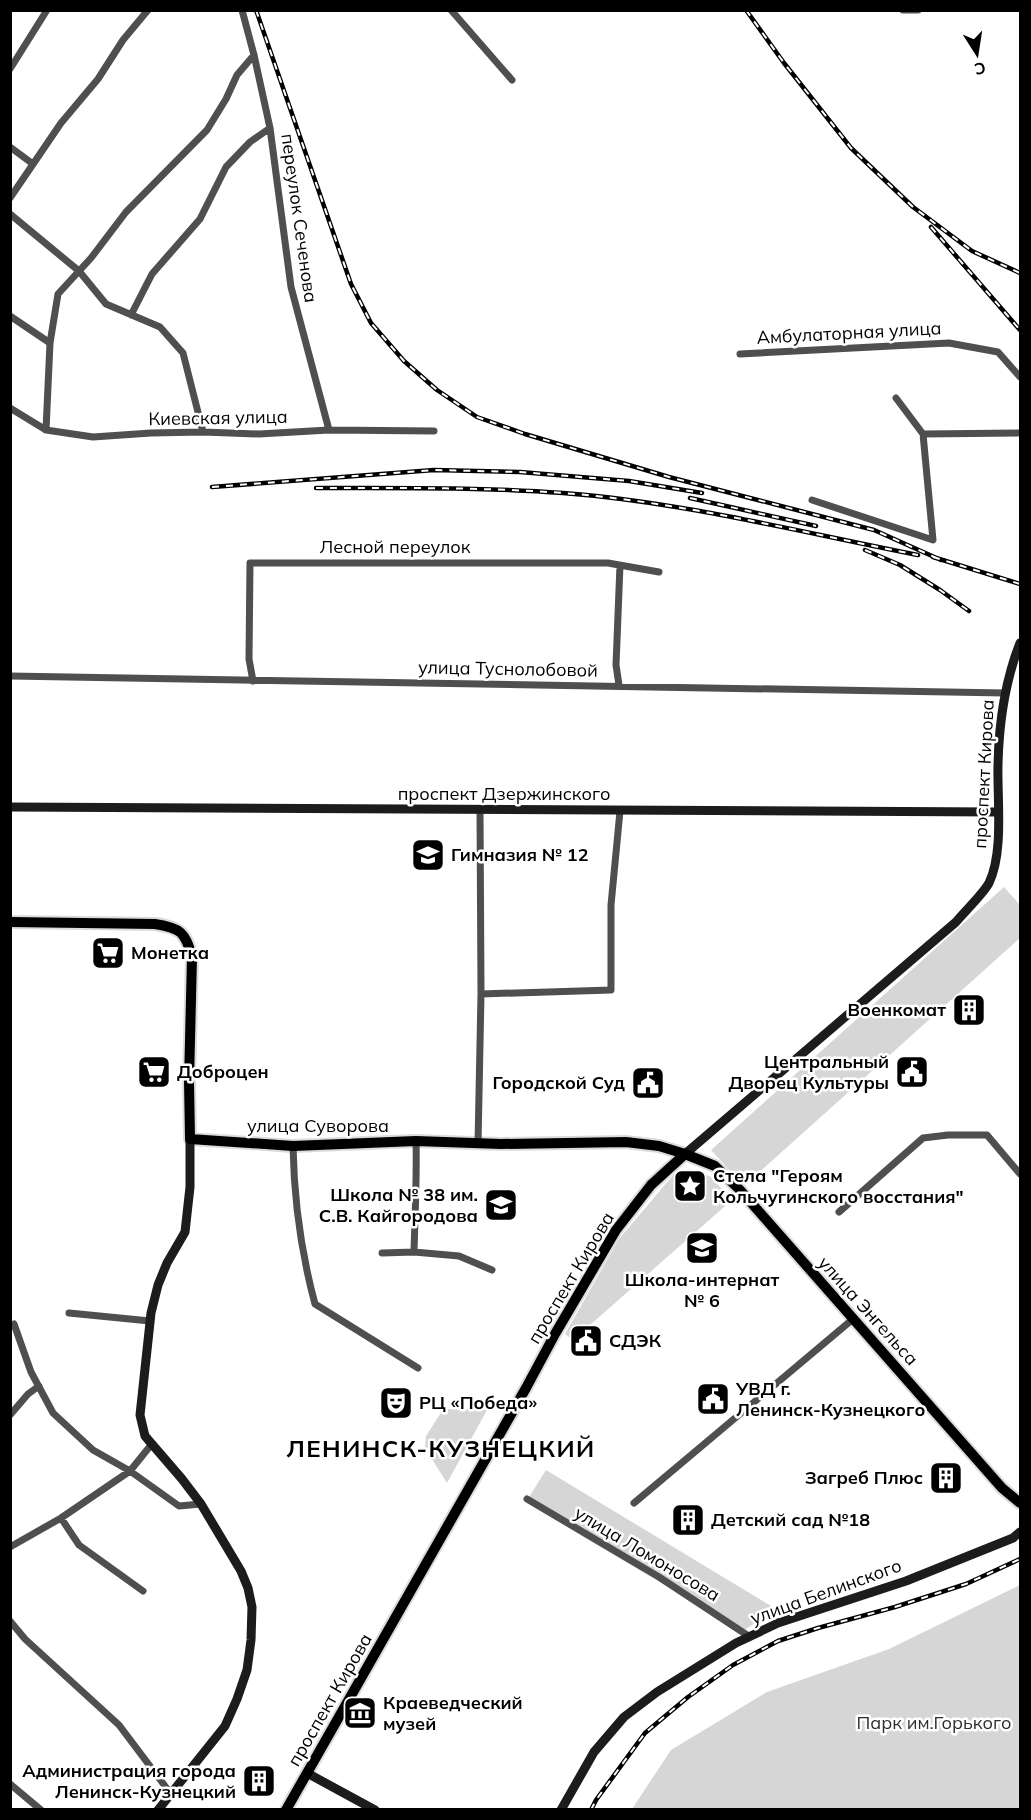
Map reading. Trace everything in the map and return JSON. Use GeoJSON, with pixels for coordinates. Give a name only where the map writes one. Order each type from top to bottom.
{"type":"FeatureCollection","features":[{"type":"Feature","properties":{"kind":"main road"},"geometry":{"type":"LineString","coordinates":[[10,922],[155,924],[173,927],[187,938],[192,957],[190,1139]]}},
{"type":"Feature","properties":{"kind":"main road","name":"улица Суворова"},"geometry":{"type":"LineString","coordinates":[[190,1139],[293,1146],[416,1142],[478,1144],[626,1142],[659,1146],[716,1166]]}},
{"type":"Feature","properties":{"kind":"main road","name":"проспект Кирова"},"geometry":{"type":"LineString","coordinates":[[286,1809],[616,1230],[651,1185],[685,1154]]}},
{"type":"Feature","properties":{"kind":"main road","name":"улица Энгельса"},"geometry":{"type":"LineString","coordinates":[[716,1166],[740,1190],[1002,1488],[1020,1503]]}},
{"type":"Feature","properties":{"kind":"street"},"geometry":{"type":"LineString","coordinates":[[10,69],[47,10]]}},
{"type":"Feature","properties":{"kind":"street"},"geometry":{"type":"LineString","coordinates":[[10,198],[61,123],[98,80],[123,40],[148,10]]}},
{"type":"Feature","properties":{"kind":"street","name":"переулок Сеченова"},"geometry":{"type":"LineString","coordinates":[[242,10],[255,55],[270,128],[291,287],[328,430]]}},
{"type":"Feature","properties":{"kind":"street"},"geometry":{"type":"LineString","coordinates":[[451,10],[512,80]]}},
{"type":"Feature","properties":{"kind":"street"},"geometry":{"type":"LineString","coordinates":[[903,10],[918,10]]}},
{"type":"Feature","properties":{"kind":"street"},"geometry":{"type":"LineString","coordinates":[[46,430],[50,343],[57,294],[79,272],[126,212],[207,130],[237,75],[255,55]]}},
{"type":"Feature","properties":{"kind":"street"},"geometry":{"type":"LineString","coordinates":[[131,315],[152,274],[200,219],[226,167],[250,142],[270,128]]}},
{"type":"Feature","properties":{"kind":"street"},"geometry":{"type":"LineString","coordinates":[[10,147],[33,164]]}},
{"type":"Feature","properties":{"kind":"street"},"geometry":{"type":"LineString","coordinates":[[10,214],[79,272],[106,304],[160,327],[183,354],[203,432]]}},
{"type":"Feature","properties":{"kind":"street"},"geometry":{"type":"LineString","coordinates":[[10,316],[50,343]]}},
{"type":"Feature","properties":{"kind":"street","name":"Амбулаторная улица"},"geometry":{"type":"LineString","coordinates":[[740,354],[949,343],[998,352],[1020,377]]}},
{"type":"Feature","properties":{"kind":"street"},"geometry":{"type":"LineString","coordinates":[[813,500],[933,540],[923,434],[896,398]]}},
{"type":"Feature","properties":{"kind":"street","name":"Киевская улица"},"geometry":{"type":"LineString","coordinates":[[10,408],[46,430],[93,437],[203,432],[259,434],[328,430],[434,431]]}},
{"type":"Feature","properties":{"kind":"street"},"geometry":{"type":"LineString","coordinates":[[923,434],[1020,433]]}},
{"type":"Feature","properties":{"kind":"street","name":"Лесной переулок"},"geometry":{"type":"LineString","coordinates":[[253,681],[249,659],[250,563],[608,563],[659,572]]}},
{"type":"Feature","properties":{"kind":"street"},"geometry":{"type":"LineString","coordinates":[[619,685],[616,665],[620,566]]}},
{"type":"Feature","properties":{"kind":"street","name":"проспект Кирова"},"geometry":{"type":"LineString","coordinates":[[685,1154],[956,922],[988,884],[997,854],[999,739],[1005,693],[1013,660],[1020,643]]}},
{"type":"Feature","properties":{"kind":"street","name":"улица Туснолобовой"},"geometry":{"type":"LineString","coordinates":[[10,676],[1005,693]]}},
{"type":"Feature","properties":{"kind":"street","name":"проспект Дзержинского"},"geometry":{"type":"LineString","coordinates":[[10,807],[998,812]]}},
{"type":"Feature","properties":{"kind":"street"},"geometry":{"type":"LineString","coordinates":[[478,1144],[481,994],[480,810]]}},
{"type":"Feature","properties":{"kind":"street"},"geometry":{"type":"LineString","coordinates":[[481,994],[611,990],[611,905],[620,811]]}},
{"type":"Feature","properties":{"kind":"street"},"geometry":{"type":"LineString","coordinates":[[839,1212],[923,1138],[948,1135],[987,1135],[1020,1174]]}},
{"type":"Feature","properties":{"kind":"street"},"geometry":{"type":"LineString","coordinates":[[158,1809],[225,1726],[247,1670],[251,1640],[252,1607],[241,1570],[201,1504],[145,1436],[140,1415],[150,1321],[158,1285],[167,1263],[185,1232],[190,1186],[190,1139]]}},
{"type":"Feature","properties":{"kind":"street"},"geometry":{"type":"LineString","coordinates":[[414,1252],[416,1142]]}},
{"type":"Feature","properties":{"kind":"street"},"geometry":{"type":"LineString","coordinates":[[293,1146],[294,1187],[299,1233],[315,1304],[418,1368]]}},
{"type":"Feature","properties":{"kind":"street"},"geometry":{"type":"LineString","coordinates":[[382,1253],[414,1252],[459,1256],[492,1270]]}},
{"type":"Feature","properties":{"kind":"street"},"geometry":{"type":"LineString","coordinates":[[69,1312],[150,1321]]}},
{"type":"Feature","properties":{"kind":"street"},"geometry":{"type":"LineString","coordinates":[[634,1503],[853,1319]]}},
{"type":"Feature","properties":{"kind":"street"},"geometry":{"type":"LineString","coordinates":[[12,1325],[31,1372],[53,1413],[93,1450],[130,1471],[179,1506],[201,1504]]}},
{"type":"Feature","properties":{"kind":"street"},"geometry":{"type":"LineString","coordinates":[[10,1415],[28,1394],[39,1386]]}},
{"type":"Feature","properties":{"kind":"street"},"geometry":{"type":"LineString","coordinates":[[10,1547],[61,1518],[130,1471],[151,1445]]}},
{"type":"Feature","properties":{"kind":"street","name":"улица Ломоносова"},"geometry":{"type":"LineString","coordinates":[[527,1499],[659,1577],[750,1637]]}},
{"type":"Feature","properties":{"kind":"street"},"geometry":{"type":"LineString","coordinates":[[61,1518],[80,1545],[143,1591]]}},
{"type":"Feature","properties":{"kind":"street","name":"улица Белинского"},"geometry":{"type":"LineString","coordinates":[[561,1809],[594,1752],[624,1717],[657,1692],[736,1643],[778,1623],[916,1577],[1013,1538],[1020,1532]]}},
{"type":"Feature","properties":{"kind":"street"},"geometry":{"type":"LineString","coordinates":[[10,1621],[25,1639],[119,1725],[171,1794]]}},
{"type":"Feature","properties":{"kind":"street"},"geometry":{"type":"LineString","coordinates":[[307,1773],[375,1809]]}},
{"type":"Feature","properties":{"kind":"street"},"geometry":{"type":"LineString","coordinates":[[10,1784],[41,1809]]}},
{"type":"Feature","properties":{"kind":"green space"},"geometry":{"type":"Polygon","coordinates":[[[1004,887],[1020,905],[1020,938],[744,1186],[711,1150],[1004,887]]]}},
{"type":"Feature","properties":{"kind":"green space"},"geometry":{"type":"Polygon","coordinates":[[[690,1169],[711,1177],[732,1200],[573,1340],[565,1334],[619,1239],[674,1174],[690,1169]]]}},
{"type":"Feature","properties":{"kind":"green space"},"geometry":{"type":"Polygon","coordinates":[[[449,1409],[487,1410],[447,1483],[425,1448],[426,1436],[442,1411],[449,1409]]]}},
{"type":"Feature","properties":{"kind":"green space"},"geometry":{"type":"Polygon","coordinates":[[[546,1470],[776,1609],[743,1631],[592,1542],[526,1502],[546,1470]]]}},
{"type":"Feature","properties":{"kind":"green space","name":"Парк им.Горького"},"geometry":{"type":"Polygon","coordinates":[[[1020,1585],[1020,1809],[632,1809],[671,1750],[767,1692],[889,1649],[1020,1585]]]}},
{"type":"Feature","properties":{"kind":"railway"},"geometry":{"type":"LineString","coordinates":[[256,10],[351,284],[371,323],[404,361],[437,390],[477,417],[525,434],[669,477],[874,530],[941,560]]}},
{"type":"Feature","properties":{"kind":"railway"},"geometry":{"type":"LineString","coordinates":[[746,10],[784,63],[851,148],[913,207],[972,251],[1020,273]]}},
{"type":"Feature","properties":{"kind":"railway"},"geometry":{"type":"LineString","coordinates":[[931,227],[1020,330]]}},
{"type":"Feature","properties":{"kind":"railway"},"geometry":{"type":"LineString","coordinates":[[212,487],[434,470],[520,472],[629,481],[702,493]]}},
{"type":"Feature","properties":{"kind":"railway"},"geometry":{"type":"LineString","coordinates":[[316,488],[440,488],[608,497],[741,519],[918,555]]}},
{"type":"Feature","properties":{"kind":"railway"},"geometry":{"type":"LineString","coordinates":[[690,498],[816,526]]}},
{"type":"Feature","properties":{"kind":"railway"},"geometry":{"type":"LineString","coordinates":[[865,550],[900,565],[969,611]]}},
{"type":"Feature","properties":{"kind":"railway"},"geometry":{"type":"LineString","coordinates":[[933,557],[1020,584]]}},
{"type":"Feature","properties":{"kind":"railway"},"geometry":{"type":"LineString","coordinates":[[591,1810],[645,1733],[688,1697],[733,1665],[778,1641],[966,1584],[1020,1559]]}},
{"type":"Feature","properties":{"kind":"place","name":"Гимназия № 12"},"geometry":{"type":"Point","coordinates":[428,855]}},
{"type":"Feature","properties":{"kind":"place","name":"Монетка"},"geometry":{"type":"Point","coordinates":[108,953]}},
{"type":"Feature","properties":{"kind":"place","name":"Военкомат"},"geometry":{"type":"Point","coordinates":[969,1010]}},
{"type":"Feature","properties":{"kind":"place","name":"Доброцен"},"geometry":{"type":"Point","coordinates":[154,1072]}},
{"type":"Feature","properties":{"kind":"place","name":"Центральный Дворец Культуры"},"geometry":{"type":"Point","coordinates":[912,1072]}},
{"type":"Feature","properties":{"kind":"place","name":"Городской Суд"},"geometry":{"type":"Point","coordinates":[648,1083]}},
{"type":"Feature","properties":{"kind":"place","name":"Стела \"Героям Кольчугинского восстания\""},"geometry":{"type":"Point","coordinates":[690,1186]}},
{"type":"Feature","properties":{"kind":"place","name":"Школа № 38 им. С.В. Кайгородова"},"geometry":{"type":"Point","coordinates":[501,1205]}},
{"type":"Feature","properties":{"kind":"place","name":"Школа-интернат № 6"},"geometry":{"type":"Point","coordinates":[702,1248]}},
{"type":"Feature","properties":{"kind":"place","name":"СДЭК"},"geometry":{"type":"Point","coordinates":[586,1341]}},
{"type":"Feature","properties":{"kind":"place","name":"УВД г. Ленинск-Кузнецкого"},"geometry":{"type":"Point","coordinates":[713,1399]}},
{"type":"Feature","properties":{"kind":"place","name":"РЦ «Победа»"},"geometry":{"type":"Point","coordinates":[396,1403]}},
{"type":"Feature","properties":{"kind":"place","name":"Загреб Плюс"},"geometry":{"type":"Point","coordinates":[946,1478]}},
{"type":"Feature","properties":{"kind":"place","name":"Детский сад №18"},"geometry":{"type":"Point","coordinates":[688,1520]}},
{"type":"Feature","properties":{"kind":"place","name":"Краеведческий музей"},"geometry":{"type":"Point","coordinates":[360,1713]}},
{"type":"Feature","properties":{"kind":"place","name":"Администрация города Ленинск-Кузнецкий"},"geometry":{"type":"Point","coordinates":[259,1781]}},
{"type":"Feature","properties":{"kind":"district","name":"ЛЕНИНСК-КУЗНЕЦКИЙ"},"geometry":{"type":"Point","coordinates":[441,1449]}}]}
